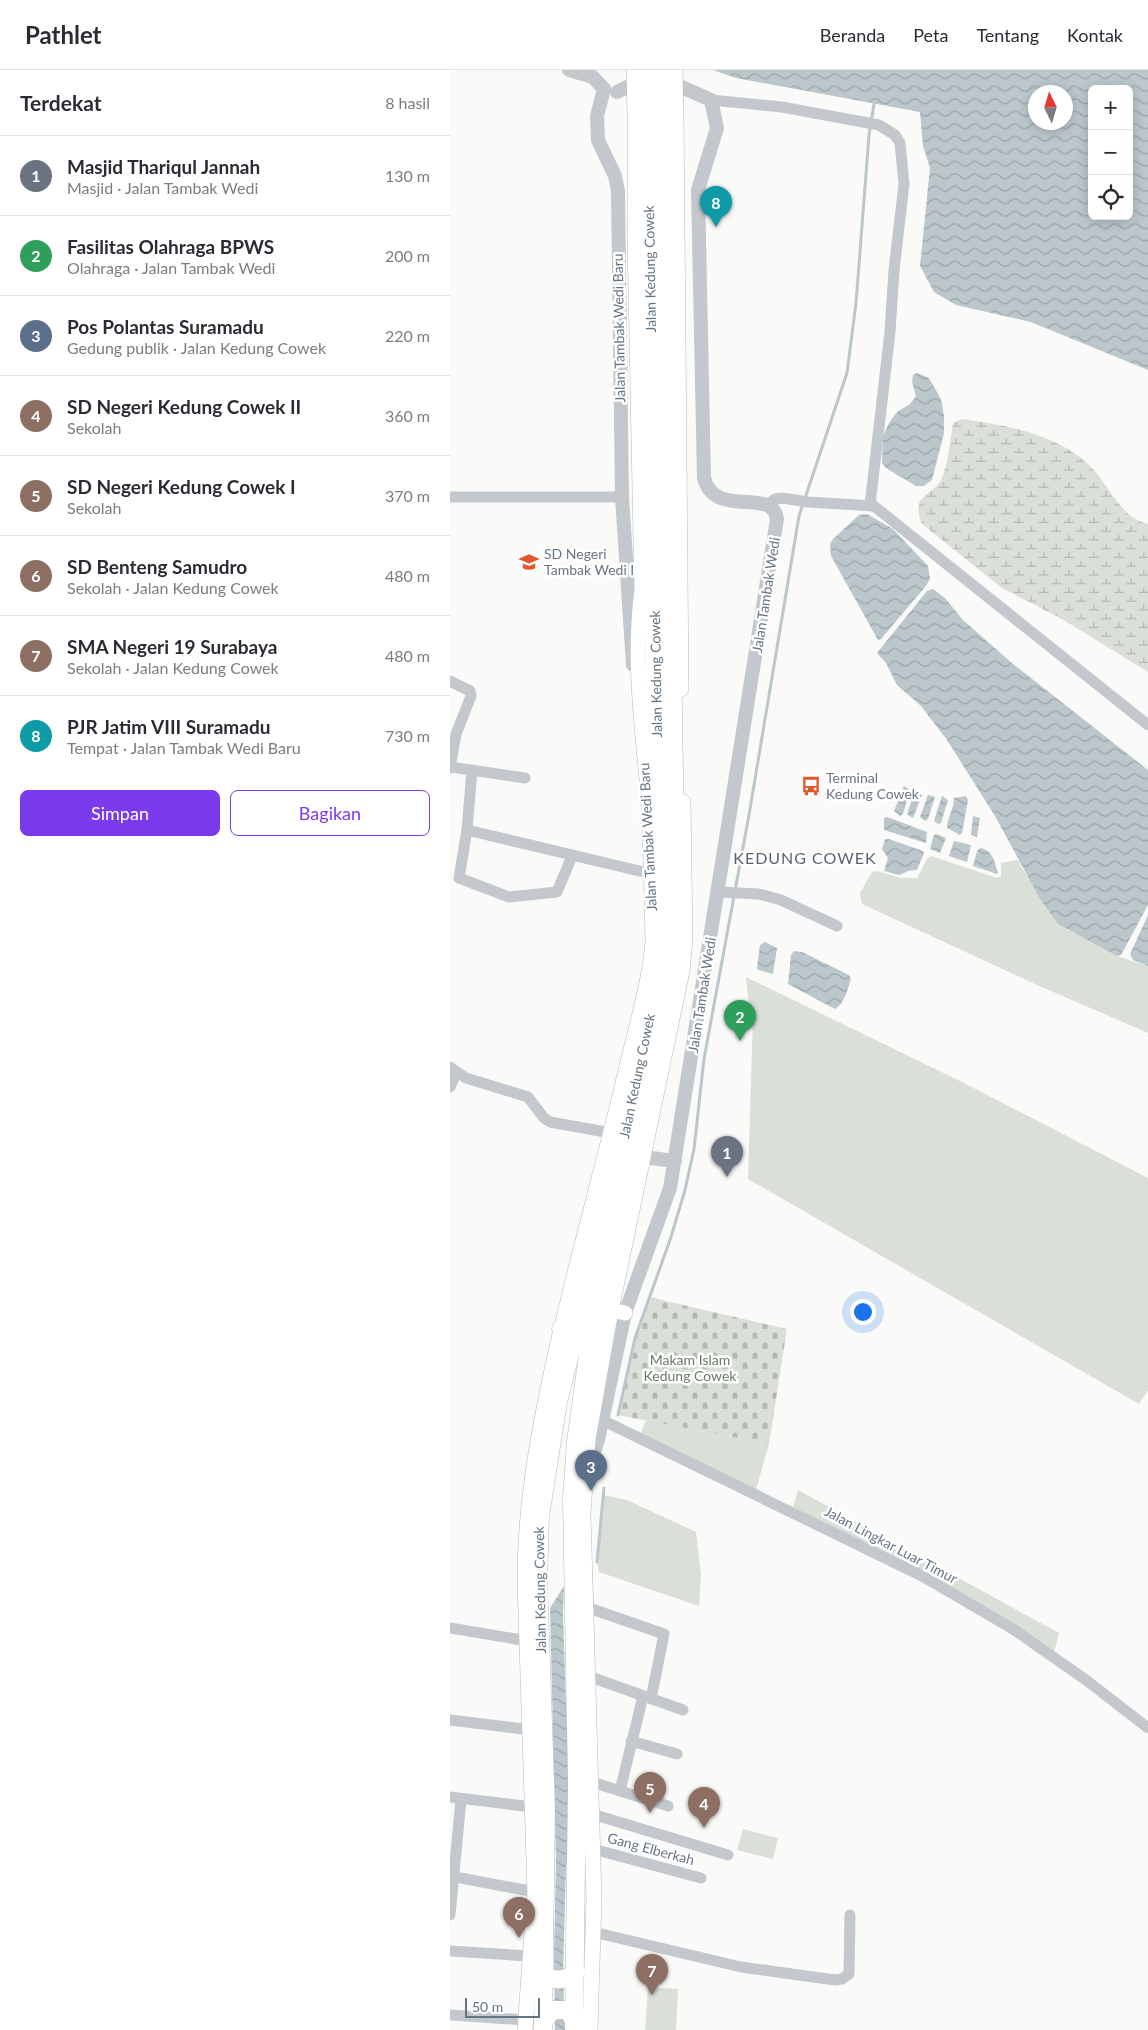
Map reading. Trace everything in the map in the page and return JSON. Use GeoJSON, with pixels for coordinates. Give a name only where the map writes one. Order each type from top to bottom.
{"type":"FeatureCollection","features":[{"type":"Feature","properties":{"kind":"highway"},"geometry":{"type":"LineString","coordinates":[[647,70],[655,114]]}},
{"type":"Feature","properties":{"kind":"highway"},"geometry":{"type":"LineString","coordinates":[[655,114],[662,70]]}},
{"type":"Feature","properties":{"kind":"highway","name":"Jalan Kedung Cowek"},"geometry":{"type":"LineString","coordinates":[[564,2022],[539,1808],[538,1572],[540,1516],[549,1446],[630,1112],[663,944],[655,677],[655,114]]}},
{"type":"Feature","properties":{"kind":"highway","name":"Jalan Kedung Cowek"},"geometry":{"type":"LineString","coordinates":[[564,2022],[560,1976],[584,1782],[579,1602],[581,1576],[572,1498],[580,1406],[588,1355],[677,953],[655,114]]}},
{"type":"Feature","properties":{"kind":"highway"},"geometry":{"type":"LineString","coordinates":[[561,1329],[572,1349]]}},
{"type":"Feature","properties":{"kind":"main road"},"geometry":{"type":"LineString","coordinates":[[634,70],[655,114]]}},
{"type":"Feature","properties":{"kind":"main road"},"geometry":{"type":"LineString","coordinates":[[639,701],[637,628],[642,590],[655,114],[675,70]]}},
{"type":"Feature","properties":{"kind":"main road","name":"Jalan Kedung Cowek"},"geometry":{"type":"LineString","coordinates":[[581,1576],[585,1479],[591,1410],[618,1312],[643,1157],[682,971],[685,939],[655,114]]}},
{"type":"Feature","properties":{"kind":"main road","name":"Jalan Tambak Wedi Baru"},"geometry":{"type":"LineString","coordinates":[[611,1134],[651,958],[652,874],[648,790],[639,701]]}},
{"type":"Feature","properties":{"kind":"main road","name":"Jalan Kedung Cowek"},"geometry":{"type":"LineString","coordinates":[[525,2025],[539,1808],[531,1730],[525,1543],[530,1488],[542,1415],[576,1263],[611,1134]]}},
{"type":"Feature","properties":{"kind":"main road","name":"Jalan Kedung Cowek"},"geometry":{"type":"LineString","coordinates":[[564,2022],[592,1932],[592,1814],[584,1782],[588,1676],[579,1602]]}},
{"type":"Feature","properties":{"kind":"street"},"geometry":{"type":"LineString","coordinates":[[569,70],[593,77],[611,91],[627,96],[678,94],[687,90],[711,100],[782,107],[879,124],[895,135],[900,143],[904,184],[894,270],[890,332],[870,505]]}},
{"type":"Feature","properties":{"kind":"street","name":"Jalan Tambak Wedi Baru"},"geometry":{"type":"LineString","coordinates":[[611,91],[597,126],[598,140],[615,176],[618,191],[622,497],[630,642],[639,701]]}},
{"type":"Feature","properties":{"kind":"street"},"geometry":{"type":"LineString","coordinates":[[711,100],[716,128],[698,190],[704,478],[710,491],[716,497],[726,501],[768,505],[775,498],[808,502],[870,505],[888,515],[1148,725]]}},
{"type":"Feature","properties":{"kind":"street"},"geometry":{"type":"LineString","coordinates":[[450,497],[622,497]]}},
{"type":"Feature","properties":{"kind":"street","name":"Jalan Tambak Wedi"},"geometry":{"type":"LineString","coordinates":[[585,1479],[602,1420],[618,1312],[670,1188],[723,892],[777,519],[775,511],[768,505]]}},
{"type":"Feature","properties":{"kind":"street"},"geometry":{"type":"LineString","coordinates":[[450,681],[470,692],[472,696],[456,734],[450,768],[525,778]]}},
{"type":"Feature","properties":{"kind":"street"},"geometry":{"type":"LineString","coordinates":[[472,770],[467,830],[458,877],[509,897],[559,891],[572,856]]}},
{"type":"Feature","properties":{"kind":"street"},"geometry":{"type":"LineString","coordinates":[[467,830],[652,874]]}},
{"type":"Feature","properties":{"kind":"street"},"geometry":{"type":"LineString","coordinates":[[723,892],[781,900],[838,926]]}},
{"type":"Feature","properties":{"kind":"street"},"geometry":{"type":"LineString","coordinates":[[450,1087],[453,1070],[466,1078],[528,1097],[544,1118],[550,1122],[611,1134]]}},
{"type":"Feature","properties":{"kind":"street"},"geometry":{"type":"LineString","coordinates":[[643,1157],[675,1161]]}},
{"type":"Feature","properties":{"kind":"street","name":"Jalan Lingkar Luar Timur"},"geometry":{"type":"LineString","coordinates":[[602,1420],[924,1577],[1013,1629],[1086,1680],[1148,1728]]}},
{"type":"Feature","properties":{"kind":"street"},"geometry":{"type":"LineString","coordinates":[[579,1602],[664,1634],[647,1697],[631,1741],[620,1791]]}},
{"type":"Feature","properties":{"kind":"street"},"geometry":{"type":"LineString","coordinates":[[450,1628],[528,1641]]}},
{"type":"Feature","properties":{"kind":"street"},"geometry":{"type":"LineString","coordinates":[[588,1676],[683,1710]]}},
{"type":"Feature","properties":{"kind":"street"},"geometry":{"type":"LineString","coordinates":[[450,1720],[531,1730]]}},
{"type":"Feature","properties":{"kind":"street"},"geometry":{"type":"LineString","coordinates":[[631,1741],[677,1754]]}},
{"type":"Feature","properties":{"kind":"street"},"geometry":{"type":"LineString","coordinates":[[584,1782],[668,1806]]}},
{"type":"Feature","properties":{"kind":"street"},"geometry":{"type":"LineString","coordinates":[[450,1912],[455,1798],[539,1808]]}},
{"type":"Feature","properties":{"kind":"street"},"geometry":{"type":"LineString","coordinates":[[592,1814],[728,1855]]}},
{"type":"Feature","properties":{"kind":"street","name":"Gang Elberkah"},"geometry":{"type":"LineString","coordinates":[[593,1849],[701,1878]]}},
{"type":"Feature","properties":{"kind":"street"},"geometry":{"type":"LineString","coordinates":[[452,1876],[535,1892]]}},
{"type":"Feature","properties":{"kind":"street"},"geometry":{"type":"LineString","coordinates":[[592,1932],[741,1967],[842,1980],[849,1974],[850,1915]]}},
{"type":"Feature","properties":{"kind":"street"},"geometry":{"type":"LineString","coordinates":[[450,1951],[529,1956]]}},
{"type":"Feature","properties":{"kind":"street"},"geometry":{"type":"LineString","coordinates":[[450,2014],[525,2025]]}},
{"type":"Feature","properties":{"kind":"green space"},"geometry":{"type":"Polygon","coordinates":[[[962,419],[1027,432],[1059,444],[1087,463],[1121,507],[1138,520],[1148,524],[1148,672],[1062,619],[1002,588],[922,524],[918,507],[920,501],[941,480],[948,459],[953,423],[962,419]]]}},
{"type":"Feature","properties":{"kind":"green space"},"geometry":{"type":"Polygon","coordinates":[[[931,856],[997,878],[1001,876],[1001,863],[1018,860],[1023,870],[1068,930],[1089,939],[1117,956],[1148,966],[1148,1033],[1035,984],[862,904],[860,893],[872,872],[877,871],[901,878],[917,878],[927,859],[931,856]]]}},
{"type":"Feature","properties":{"kind":"green space"},"geometry":{"type":"Polygon","coordinates":[[[746,977],[964,1083],[1148,1178],[1148,1390],[1139,1404],[748,1179],[753,1017],[750,1015],[746,977]]]}},
{"type":"Feature","properties":{"kind":"green space","name":"Makam Islam Kedung Cowek"},"geometry":{"type":"Polygon","coordinates":[[[649,1297],[787,1329],[769,1444],[618,1415],[635,1338],[649,1297]]]}},
{"type":"Feature","properties":{"kind":"green space"},"geometry":{"type":"Polygon","coordinates":[[[646,1420],[769,1444],[755,1493],[639,1438],[646,1420]]]}},
{"type":"Feature","properties":{"kind":"green space"},"geometry":{"type":"Polygon","coordinates":[[[798,1490],[1059,1633],[1053,1657],[1013,1629],[792,1511],[798,1490]]]}},
{"type":"Feature","properties":{"kind":"green space"},"geometry":{"type":"Polygon","coordinates":[[[604,1495],[627,1500],[696,1532],[701,1574],[699,1606],[599,1572],[597,1562],[604,1495]]]}},
{"type":"Feature","properties":{"kind":"green space"},"geometry":{"type":"Polygon","coordinates":[[[743,1829],[778,1838],[773,1859],[737,1850],[743,1829]]]}},
{"type":"Feature","properties":{"kind":"green space"},"geometry":{"type":"Polygon","coordinates":[[[648,1987],[678,1989],[676,2030],[645,2030],[648,1987]]]}},
{"type":"Feature","properties":{"kind":"water"},"geometry":{"type":"Polygon","coordinates":[[[713,70],[1148,70],[1148,370],[1031,322],[956,305],[934,292],[920,266],[930,168],[923,146],[920,112],[736,78],[713,70]]]}},
{"type":"Feature","properties":{"kind":"water"},"geometry":{"type":"Polygon","coordinates":[[[917,373],[929,378],[941,399],[944,416],[944,433],[932,480],[924,486],[916,486],[886,468],[882,463],[883,436],[897,412],[910,404],[916,396],[912,382],[913,375],[917,373]]]}},
{"type":"Feature","properties":{"kind":"water"},"geometry":{"type":"Polygon","coordinates":[[[867,514],[893,529],[928,566],[930,579],[881,639],[878,640],[831,556],[830,544],[833,539],[859,515],[867,514]]]}},
{"type":"Feature","properties":{"kind":"water"},"geometry":{"type":"Polygon","coordinates":[[[933,589],[945,598],[963,620],[1013,664],[1148,770],[1148,905],[1121,955],[1117,956],[1058,924],[1039,897],[995,816],[947,740],[921,706],[897,685],[886,663],[877,653],[927,591],[933,589]]]}},
{"type":"Feature","properties":{"kind":"water"},"geometry":{"type":"Polygon","coordinates":[[[904,786],[910,790],[903,814],[900,816],[894,811],[904,786]]]}},
{"type":"Feature","properties":{"kind":"water"},"geometry":{"type":"Polygon","coordinates":[[[917,792],[922,795],[913,818],[907,814],[914,793],[917,792]]]}},
{"type":"Feature","properties":{"kind":"water"},"geometry":{"type":"Polygon","coordinates":[[[928,795],[935,797],[928,819],[925,821],[920,817],[928,795]]]}},
{"type":"Feature","properties":{"kind":"water"},"geometry":{"type":"Polygon","coordinates":[[[942,796],[948,800],[941,823],[938,824],[934,821],[942,796]]]}},
{"type":"Feature","properties":{"kind":"water"},"geometry":{"type":"Polygon","coordinates":[[[966,796],[968,800],[962,833],[960,835],[947,828],[947,824],[954,798],[966,796]]]}},
{"type":"Feature","properties":{"kind":"water"},"geometry":{"type":"Polygon","coordinates":[[[973,816],[980,818],[977,837],[971,835],[973,816]]]}},
{"type":"Feature","properties":{"kind":"water"},"geometry":{"type":"Polygon","coordinates":[[[887,817],[927,832],[926,843],[884,830],[884,818],[887,817]]]}},
{"type":"Feature","properties":{"kind":"water"},"geometry":{"type":"Polygon","coordinates":[[[937,834],[946,838],[940,853],[930,849],[934,835],[937,834]]]}},
{"type":"Feature","properties":{"kind":"water"},"geometry":{"type":"Polygon","coordinates":[[[885,839],[923,851],[924,853],[917,870],[908,871],[900,875],[884,871],[888,858],[882,849],[885,839]]]}},
{"type":"Feature","properties":{"kind":"water"},"geometry":{"type":"Polygon","coordinates":[[[954,841],[971,845],[967,862],[949,856],[954,841]]]}},
{"type":"Feature","properties":{"kind":"water"},"geometry":{"type":"Polygon","coordinates":[[[980,848],[988,851],[992,857],[998,872],[997,874],[973,866],[977,851],[980,848]]]}},
{"type":"Feature","properties":{"kind":"water"},"geometry":{"type":"Polygon","coordinates":[[[1148,915],[1148,966],[1133,960],[1130,954],[1148,915]]]}},
{"type":"Feature","properties":{"kind":"water"},"geometry":{"type":"Polygon","coordinates":[[[765,942],[777,948],[773,974],[758,970],[757,968],[760,945],[765,942]]]}},
{"type":"Feature","properties":{"kind":"water"},"geometry":{"type":"Polygon","coordinates":[[[794,951],[802,952],[849,975],[851,979],[845,996],[835,1009],[788,984],[791,955],[794,951]]]}},
{"type":"Feature","properties":{"kind":"water"},"geometry":{"type":"Polygon","coordinates":[[[564,1586],[563,1614],[571,1854],[570,1864],[566,1865],[563,1976],[565,2030],[555,2030],[556,1861],[550,1608],[564,1586]]]}},
{"type":"Feature","properties":{"kind":"waterway"},"geometry":{"type":"LineString","coordinates":[[618,1415],[635,1338],[671,1237],[685,1190],[694,1149],[704,1059],[749,815],[799,516],[847,373],[856,303],[869,135],[874,104]]}},
{"type":"Feature","properties":{"kind":"waterway"},"geometry":{"type":"LineString","coordinates":[[597,1562],[604,1488]]}},
{"type":"Feature","properties":{"kind":"place","name":"PJR Jatim VIII Suramadu"},"geometry":{"type":"Point","coordinates":[716,227]}},
{"type":"Feature","properties":{"kind":"place","name":"SD Negeri Tambak Wedi I"},"geometry":{"type":"Point","coordinates":[529,562]}},
{"type":"Feature","properties":{"kind":"place","name":"Terminal Kedung Cowek"},"geometry":{"type":"Point","coordinates":[811,786]}},
{"type":"Feature","properties":{"kind":"place","name":"Fasilitas Olahraga BPWS"},"geometry":{"type":"Point","coordinates":[740,1041]}},
{"type":"Feature","properties":{"kind":"place","name":"Masjid Thariqul Jannah"},"geometry":{"type":"Point","coordinates":[727,1177]}},
{"type":"Feature","properties":{"kind":"place","name":"Pos Polantas Suramadu"},"geometry":{"type":"Point","coordinates":[591,1491]}},
{"type":"Feature","properties":{"kind":"place","name":"SD Negeri Kedung Cowek I"},"geometry":{"type":"Point","coordinates":[650,1813]}},
{"type":"Feature","properties":{"kind":"place","name":"SD Negeri Kedung Cowek II"},"geometry":{"type":"Point","coordinates":[704,1828]}},
{"type":"Feature","properties":{"kind":"place","name":"SD Benteng Samudro"},"geometry":{"type":"Point","coordinates":[519,1938]}},
{"type":"Feature","properties":{"kind":"place","name":"SMA Negeri 19 Surabaya"},"geometry":{"type":"Point","coordinates":[652,1995]}},
{"type":"Feature","properties":{"kind":"district","name":"KEDUNG COWEK"},"geometry":{"type":"Point","coordinates":[805,858]}}]}
